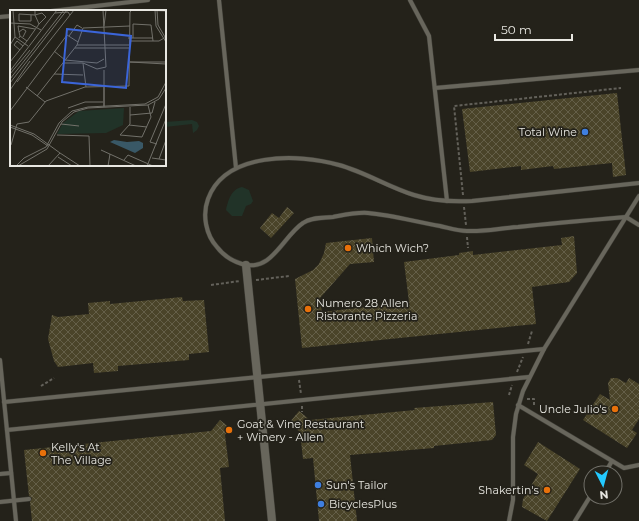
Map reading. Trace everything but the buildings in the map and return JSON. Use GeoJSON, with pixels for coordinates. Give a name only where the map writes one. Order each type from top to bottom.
{"type":"FeatureCollection","features":[{"type":"Feature","properties":{"kind":"street"},"geometry":{"type":"LineString","coordinates":[[246,265],[272,521]]}},
{"type":"Feature","properties":{"kind":"lane"},"geometry":{"type":"LineString","coordinates":[[61,10],[148,0]]}},
{"type":"Feature","properties":{"kind":"lane"},"geometry":{"type":"LineString","coordinates":[[219,0],[236,168]]}},
{"type":"Feature","properties":{"kind":"lane"},"geometry":{"type":"LineString","coordinates":[[410,0],[429,36],[448,201]]}},
{"type":"Feature","properties":{"kind":"lane"},"geometry":{"type":"LineString","coordinates":[[0,17],[10,16]]}},
{"type":"Feature","properties":{"kind":"lane"},"geometry":{"type":"LineString","coordinates":[[435,88],[639,70]]}},
{"type":"Feature","properties":{"kind":"lane"},"geometry":{"type":"LineString","coordinates":[[639,184],[464,202],[448,201],[405,192],[362,172],[336,164],[300,159],[276,159],[253,162],[236,168],[224,175],[214,187],[208,199],[205,216],[210,238],[217,247],[226,256],[246,265],[256,265],[269,260],[298,227],[306,221],[366,213],[467,231],[626,217],[639,225]]}},
{"type":"Feature","properties":{"kind":"lane"},"geometry":{"type":"LineString","coordinates":[[509,521],[514,489],[513,437],[518,405],[529,377],[544,349],[639,196]]}},
{"type":"Feature","properties":{"kind":"lane"},"geometry":{"type":"LineString","coordinates":[[4,402],[544,349]]}},
{"type":"Feature","properties":{"kind":"lane"},"geometry":{"type":"LineString","coordinates":[[0,360],[16,521]]}},
{"type":"Feature","properties":{"kind":"lane"},"geometry":{"type":"LineString","coordinates":[[7,430],[529,377]]}},
{"type":"Feature","properties":{"kind":"lane"},"geometry":{"type":"LineString","coordinates":[[518,405],[624,468],[639,465]]}},
{"type":"Feature","properties":{"kind":"lane"},"geometry":{"type":"LineString","coordinates":[[610,465],[612,461]]}},
{"type":"Feature","properties":{"kind":"lane"},"geometry":{"type":"LineString","coordinates":[[0,474],[11,473]]}},
{"type":"Feature","properties":{"kind":"lane"},"geometry":{"type":"LineString","coordinates":[[0,502],[29,499]]}},
{"type":"Feature","properties":{"kind":"lane"},"geometry":{"type":"LineString","coordinates":[[575,521],[585,505]]}},
{"type":"Feature","properties":{"kind":"path"},"geometry":{"type":"LineString","coordinates":[[468,248],[454,106],[621,88]]}},
{"type":"Feature","properties":{"kind":"path"},"geometry":{"type":"LineString","coordinates":[[509,395],[532,331]]}},
{"type":"Feature","properties":{"kind":"path"},"geometry":{"type":"LineString","coordinates":[[299,373],[302,412]]}},
{"type":"Feature","properties":{"kind":"path"},"geometry":{"type":"LineString","coordinates":[[41,386],[54,378]]}},
{"type":"Feature","properties":{"kind":"green space"},"geometry":{"type":"Polygon","coordinates":[[[192,120],[197,122],[199,126],[193,133],[192,124],[166,127],[166,122],[192,120]]]}},
{"type":"Feature","properties":{"kind":"green space"},"geometry":{"type":"Polygon","coordinates":[[[242,187],[249,190],[253,201],[251,204],[246,206],[242,216],[232,216],[226,210],[228,203],[235,190],[242,187]]]}},
{"type":"Feature","properties":{"kind":"place","name":"Total Wine"},"geometry":{"type":"Point","coordinates":[585,132]}},
{"type":"Feature","properties":{"kind":"place","name":"Which Wich?"},"geometry":{"type":"Point","coordinates":[348,248]}},
{"type":"Feature","properties":{"kind":"place","name":"Numero 28 Allen Ristorante Pizzeria"},"geometry":{"type":"Point","coordinates":[308,309]}},
{"type":"Feature","properties":{"kind":"place","name":"Uncle Julio's"},"geometry":{"type":"Point","coordinates":[615,409]}},
{"type":"Feature","properties":{"kind":"place","name":"Goat & Vine Restaurant + Winery - Allen"},"geometry":{"type":"Point","coordinates":[229,430]}},
{"type":"Feature","properties":{"kind":"place","name":"Kelly's At The Village"},"geometry":{"type":"Point","coordinates":[43,453]}},
{"type":"Feature","properties":{"kind":"place","name":"Sun's Tailor"},"geometry":{"type":"Point","coordinates":[318,485]}},
{"type":"Feature","properties":{"kind":"place","name":"Shakertin's"},"geometry":{"type":"Point","coordinates":[547,490]}},
{"type":"Feature","properties":{"kind":"place","name":"BicyclesPlus"},"geometry":{"type":"Point","coordinates":[321,504]}}]}
